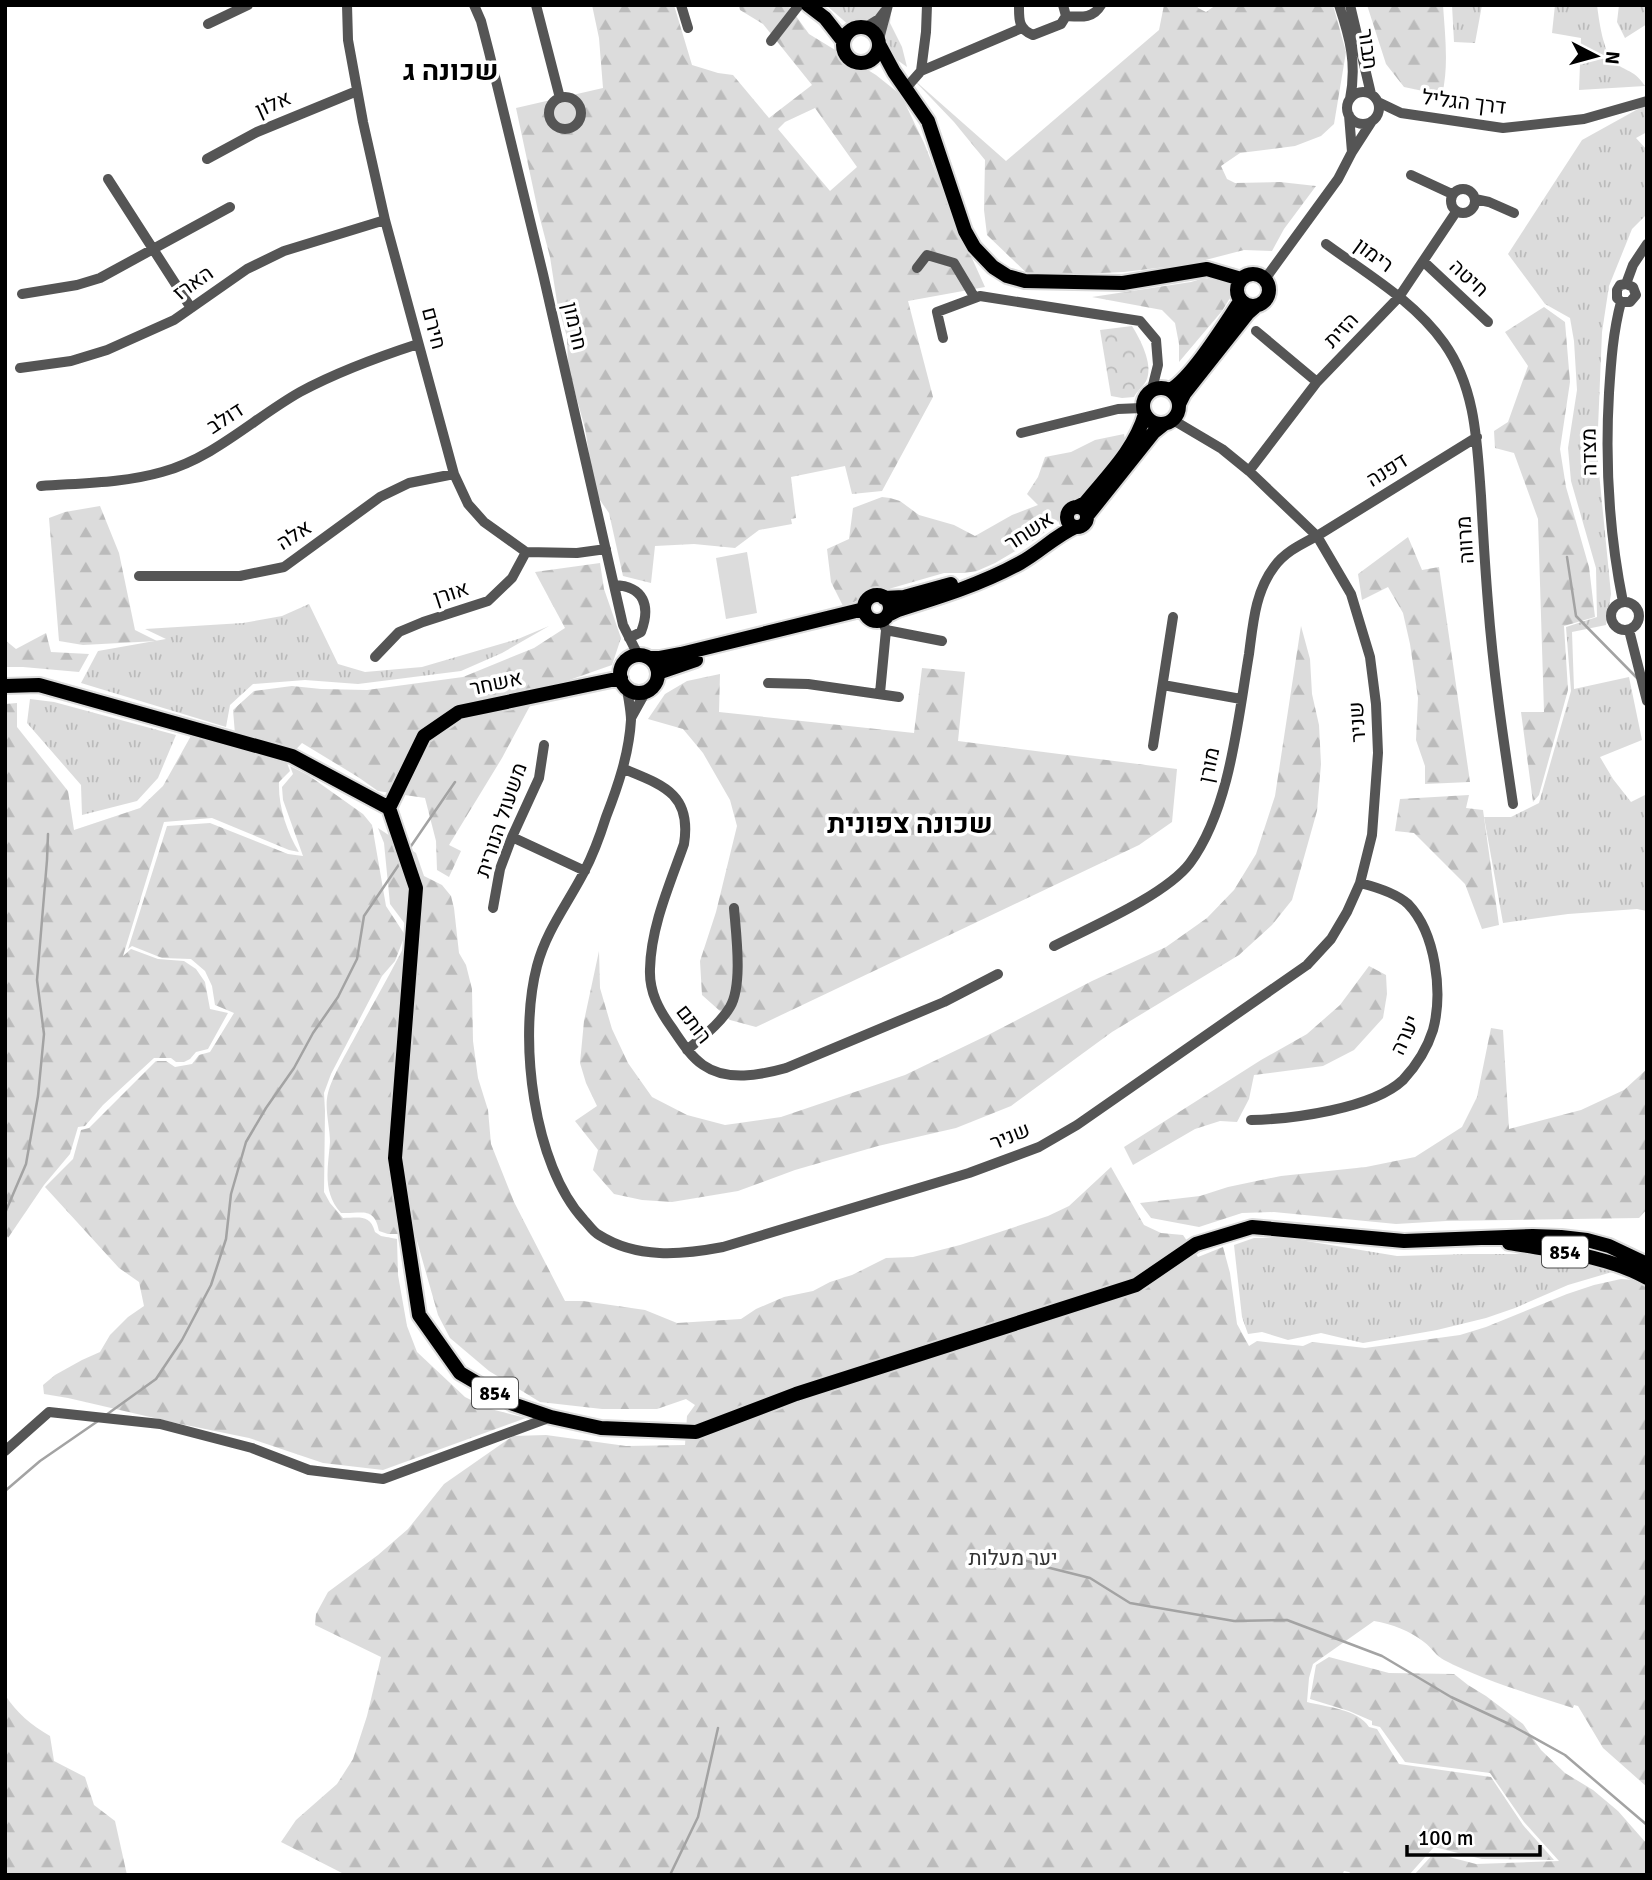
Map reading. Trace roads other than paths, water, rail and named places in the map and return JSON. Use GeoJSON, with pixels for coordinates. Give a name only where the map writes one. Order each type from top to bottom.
{"type":"FeatureCollection","features":[{"type":"Feature","properties":{"kind":"main road"},"geometry":{"type":"LineString","coordinates":[[808,5],[825,18],[843,41],[844,53],[853,62],[883,66],[896,75]]}},
{"type":"Feature","properties":{"kind":"main road"},"geometry":{"type":"LineString","coordinates":[[825,18],[876,34],[896,75],[928,121],[959,215],[974,247],[993,267],[1007,276],[1025,281],[1123,283],[1207,269],[1241,279]]}},
{"type":"Feature","properties":{"kind":"main road"},"geometry":{"type":"LineString","coordinates":[[843,41],[849,31],[860,27]]}},
{"type":"Feature","properties":{"kind":"main road"},"geometry":{"type":"LineString","coordinates":[[865,63],[875,57],[879,43]]}},
{"type":"Feature","properties":{"kind":"main road"},"geometry":{"type":"LineString","coordinates":[[1179,404],[1248,313],[1264,301],[1269,293],[1265,279],[1256,274],[1245,275],[1237,287],[1241,300],[1247,305],[1256,306]]}},
{"type":"Feature","properties":{"kind":"main road"},"geometry":{"type":"LineString","coordinates":[[1170,390],[1177,386],[1204,354],[1241,300]]}},
{"type":"Feature","properties":{"kind":"main road"},"geometry":{"type":"LineString","coordinates":[[1158,387],[1170,390],[1178,398],[1177,415],[1168,422],[1153,422],[1144,411],[1143,400],[1146,394],[1158,387]]}},
{"type":"Feature","properties":{"kind":"main road","name":"אשחר"},"geometry":{"type":"LineString","coordinates":[[884,598],[904,597],[962,581],[1019,554],[1077,517],[1085,503],[1127,452],[1142,424],[1144,411]]}},
{"type":"Feature","properties":{"kind":"main road","name":"אשחר"},"geometry":{"type":"LineString","coordinates":[[658,673],[704,657],[878,619],[1002,572],[1022,562],[1062,532],[1154,432],[1168,422]]}},
{"type":"Feature","properties":{"kind":"main road"},"geometry":{"type":"LineString","coordinates":[[872,596],[884,598],[890,608],[878,619],[866,602],[872,596]]}},
{"type":"Feature","properties":{"kind":"main road","name":"אשחר"},"geometry":{"type":"LineString","coordinates":[[643,656],[660,659],[878,619]]}},
{"type":"Feature","properties":{"kind":"main road"},"geometry":{"type":"LineString","coordinates":[[643,656],[657,667],[658,673],[655,684],[646,691],[633,692],[624,683],[620,673],[627,659],[643,656]]}},
{"type":"Feature","properties":{"kind":"main road","name":"אשחר"},"geometry":{"type":"LineString","coordinates":[[388,808],[424,736],[459,712],[624,683]]}},
{"type":"Feature","properties":{"kind":"main road"},"geometry":{"type":"LineString","coordinates":[[5,686],[39,685],[292,756],[388,808]]}},
{"type":"Feature","properties":{"kind":"main road","name":"854"},"geometry":{"type":"LineString","coordinates":[[388,808],[416,888],[395,1158],[419,1315],[460,1373],[513,1404],[551,1417],[601,1428],[696,1433],[796,1394],[1136,1285],[1196,1244],[1252,1227],[1404,1241],[1561,1237],[1609,1246],[1647,1264]]}},
{"type":"Feature","properties":{"kind":"main road","name":"854"},"geometry":{"type":"LineString","coordinates":[[1480,1238],[1562,1251],[1609,1263],[1647,1278]]}},
{"type":"Feature","properties":{"kind":"street"},"geometry":{"type":"LineString","coordinates":[[208,24],[248,5]]}},
{"type":"Feature","properties":{"kind":"street","name":"חירם"},"geometry":{"type":"LineString","coordinates":[[347,5],[348,40],[357,91],[385,220],[454,474],[468,504],[484,522],[526,552]]}},
{"type":"Feature","properties":{"kind":"street","name":"חרמון"},"geometry":{"type":"LineString","coordinates":[[474,5],[492,63],[543,274],[623,625],[643,656]]}},
{"type":"Feature","properties":{"kind":"street"},"geometry":{"type":"LineString","coordinates":[[536,5],[560,97]]}},
{"type":"Feature","properties":{"kind":"street"},"geometry":{"type":"LineString","coordinates":[[681,5],[688,28]]}},
{"type":"Feature","properties":{"kind":"street"},"geometry":{"type":"LineString","coordinates":[[771,41],[799,5]]}},
{"type":"Feature","properties":{"kind":"street"},"geometry":{"type":"LineString","coordinates":[[860,27],[879,19],[888,5]]}},
{"type":"Feature","properties":{"kind":"street"},"geometry":{"type":"LineString","coordinates":[[879,43],[888,5]]}},
{"type":"Feature","properties":{"kind":"street"},"geometry":{"type":"LineString","coordinates":[[920,71],[927,5]]}},
{"type":"Feature","properties":{"kind":"street"},"geometry":{"type":"LineString","coordinates":[[1019,5],[1019,23],[1033,34],[1061,24],[1064,10],[1084,18],[1096,13],[1101,5]]}},
{"type":"Feature","properties":{"kind":"street","name":"תבור"},"geometry":{"type":"LineString","coordinates":[[1339,5],[1354,62],[1350,99]]}},
{"type":"Feature","properties":{"kind":"street","name":"תבור"},"geometry":{"type":"LineString","coordinates":[[1350,5],[1367,84],[1374,98]]}},
{"type":"Feature","properties":{"kind":"street"},"geometry":{"type":"LineString","coordinates":[[906,88],[920,71],[1022,28]]}},
{"type":"Feature","properties":{"kind":"street","name":"אלון"},"geometry":{"type":"LineString","coordinates":[[207,159],[257,132],[357,91]]}},
{"type":"Feature","properties":{"kind":"street"},"geometry":{"type":"LineString","coordinates":[[1265,279],[1338,179],[1378,112],[1374,98],[1362,92],[1350,99],[1347,107],[1352,152]]}},
{"type":"Feature","properties":{"kind":"street","name":"דרך הגליל"},"geometry":{"type":"LineString","coordinates":[[1374,98],[1401,113],[1503,128],[1584,119],[1647,101]]}},
{"type":"Feature","properties":{"kind":"street","name":"דרך הגליל"},"geometry":{"type":"LineString","coordinates":[[1374,119],[1401,113]]}},
{"type":"Feature","properties":{"kind":"street"},"geometry":{"type":"LineString","coordinates":[[1349,115],[1359,123],[1374,119]]}},
{"type":"Feature","properties":{"kind":"street"},"geometry":{"type":"LineString","coordinates":[[1411,175],[1452,194]]}},
{"type":"Feature","properties":{"kind":"street"},"geometry":{"type":"LineString","coordinates":[[108,179],[191,308]]}},
{"type":"Feature","properties":{"kind":"street"},"geometry":{"type":"LineString","coordinates":[[1464,189],[1472,193],[1475,199],[1473,208],[1465,214],[1456,212],[1450,204],[1452,194],[1457,190],[1464,189]]}},
{"type":"Feature","properties":{"kind":"street"},"geometry":{"type":"LineString","coordinates":[[1475,199],[1514,213]]}},
{"type":"Feature","properties":{"kind":"street"},"geometry":{"type":"LineString","coordinates":[[22,294],[77,285],[100,278],[230,207]]}},
{"type":"Feature","properties":{"kind":"street","name":"הזית"},"geometry":{"type":"LineString","coordinates":[[1249,471],[1317,382],[1399,298],[1456,212]]}},
{"type":"Feature","properties":{"kind":"street","name":"הארז"},"geometry":{"type":"LineString","coordinates":[[20,368],[71,361],[107,350],[174,320],[247,269],[284,251],[385,220]]}},
{"type":"Feature","properties":{"kind":"street","name":"רימון"},"geometry":{"type":"LineString","coordinates":[[1326,244],[1399,298]]}},
{"type":"Feature","properties":{"kind":"street"},"geometry":{"type":"LineString","coordinates":[[1626,284],[1633,265],[1647,244]]}},
{"type":"Feature","properties":{"kind":"street"},"geometry":{"type":"LineString","coordinates":[[917,268],[927,255],[954,263],[975,298]]}},
{"type":"Feature","properties":{"kind":"street","name":"חיטה"},"geometry":{"type":"LineString","coordinates":[[1424,262],[1488,322]]}},
{"type":"Feature","properties":{"kind":"street"},"geometry":{"type":"LineString","coordinates":[[1626,284],[1631,285],[1640,300],[1627,303],[1617,298],[1617,289],[1626,284]]}},
{"type":"Feature","properties":{"kind":"street"},"geometry":{"type":"LineString","coordinates":[[943,338],[937,312],[980,296],[1140,321],[1156,340],[1158,365],[1152,389]]}},
{"type":"Feature","properties":{"kind":"street","name":"מרווה"},"geometry":{"type":"LineString","coordinates":[[1399,298],[1419,313],[1444,344],[1461,372],[1471,401],[1477,437],[1488,606],[1513,804]]}},
{"type":"Feature","properties":{"kind":"street","name":"מצדה"},"geometry":{"type":"LineString","coordinates":[[1621,302],[1610,373],[1608,458],[1613,540],[1623,602]]}},
{"type":"Feature","properties":{"kind":"street"},"geometry":{"type":"LineString","coordinates":[[1256,331],[1317,382]]}},
{"type":"Feature","properties":{"kind":"street","name":"דולב"},"geometry":{"type":"LineString","coordinates":[[41,486],[136,478],[185,464],[220,445],[300,393],[379,357],[418,344]]}},
{"type":"Feature","properties":{"kind":"street"},"geometry":{"type":"LineString","coordinates":[[1021,433],[1118,409],[1144,411]]}},
{"type":"Feature","properties":{"kind":"street","name":"שניר"},"geometry":{"type":"LineString","coordinates":[[624,683],[631,718],[624,769],[585,871],[545,941],[536,967],[529,1014],[533,1094],[543,1139],[554,1172],[573,1208],[597,1234],[618,1245],[647,1252],[688,1253],[723,1247],[969,1173],[1039,1147],[1087,1118],[1307,965],[1331,939],[1347,912],[1360,883],[1372,835],[1378,753],[1376,704],[1370,657],[1351,594],[1317,536],[1249,471],[1222,449],[1168,422]]}},
{"type":"Feature","properties":{"kind":"street","name":"דפנה"},"geometry":{"type":"LineString","coordinates":[[1317,536],[1477,437]]}},
{"type":"Feature","properties":{"kind":"street","name":"אלה"},"geometry":{"type":"LineString","coordinates":[[139,576],[240,576],[284,566],[380,497],[409,483],[454,474]]}},
{"type":"Feature","properties":{"kind":"street","name":"מורן"},"geometry":{"type":"LineString","coordinates":[[1054,946],[1139,902],[1171,882],[1189,865],[1204,842],[1218,810],[1227,776],[1257,604],[1273,568],[1289,551],[1317,536]]}},
{"type":"Feature","properties":{"kind":"street"},"geometry":{"type":"LineString","coordinates":[[526,552],[577,553],[606,549]]}},
{"type":"Feature","properties":{"kind":"street","name":"אורן"},"geometry":{"type":"LineString","coordinates":[[375,657],[399,632],[488,601],[512,578],[526,552]]}},
{"type":"Feature","properties":{"kind":"street"},"geometry":{"type":"LineString","coordinates":[[614,585],[634,588],[642,597],[646,610],[641,632],[629,638]]}},
{"type":"Feature","properties":{"kind":"street"},"geometry":{"type":"LineString","coordinates":[[1623,602],[1634,605],[1643,614],[1629,630],[1617,628],[1611,620],[1613,609],[1623,602]]}},
{"type":"Feature","properties":{"kind":"street"},"geometry":{"type":"LineString","coordinates":[[1153,746],[1173,617]]}},
{"type":"Feature","properties":{"kind":"street"},"geometry":{"type":"LineString","coordinates":[[880,693],[878,619],[942,641]]}},
{"type":"Feature","properties":{"kind":"street"},"geometry":{"type":"LineString","coordinates":[[1629,630],[1647,701]]}},
{"type":"Feature","properties":{"kind":"street"},"geometry":{"type":"LineString","coordinates":[[768,682],[808,684],[899,697]]}},
{"type":"Feature","properties":{"kind":"street"},"geometry":{"type":"LineString","coordinates":[[1163,685],[1241,699]]}},
{"type":"Feature","properties":{"kind":"street","name":"שניר"},"geometry":{"type":"LineString","coordinates":[[631,718],[646,691]]}},
{"type":"Feature","properties":{"kind":"street","name":"משעול הנורית"},"geometry":{"type":"LineString","coordinates":[[493,908],[500,869],[539,778],[544,745]]}},
{"type":"Feature","properties":{"kind":"street","name":"רותם"},"geometry":{"type":"LineString","coordinates":[[624,769],[658,783],[674,795],[684,812],[684,844],[654,937],[650,969],[652,990],[659,1010],[687,1050],[702,1065],[714,1071],[747,1075],[786,1068],[944,1002],[998,974]]}},
{"type":"Feature","properties":{"kind":"street"},"geometry":{"type":"LineString","coordinates":[[512,837],[585,871]]}},
{"type":"Feature","properties":{"kind":"street","name":"יערה"},"geometry":{"type":"LineString","coordinates":[[1251,1120],[1276,1119],[1353,1106],[1401,1081],[1421,1058],[1432,1031],[1437,1008],[1431,945],[1421,921],[1406,903],[1380,888],[1360,883]]}},
{"type":"Feature","properties":{"kind":"street"},"geometry":{"type":"LineString","coordinates":[[687,1050],[722,1018],[732,1004],[737,963],[734,908]]}},
{"type":"Feature","properties":{"kind":"street"},"geometry":{"type":"LineString","coordinates":[[5,1451],[49,1412],[160,1424],[251,1448],[309,1470],[383,1479],[551,1417]]}},
{"type":"Feature","properties":{"kind":"waterway"},"geometry":{"type":"LineString","coordinates":[[1567,557],[1576,616],[1637,678]]}},
{"type":"Feature","properties":{"kind":"waterway"},"geometry":{"type":"LineString","coordinates":[[409,849],[455,782]]}},
{"type":"Feature","properties":{"kind":"waterway"},"geometry":{"type":"LineString","coordinates":[[5,1213],[26,1164],[38,1096],[44,1034],[37,980],[48,834]]}},
{"type":"Feature","properties":{"kind":"waterway"},"geometry":{"type":"LineString","coordinates":[[106,1415],[156,1379],[182,1340],[211,1285],[226,1239],[231,1194],[246,1142],[338,997],[357,959],[364,916],[402,860]]}},
{"type":"Feature","properties":{"kind":"waterway"},"geometry":{"type":"LineString","coordinates":[[5,1491],[40,1461],[98,1421]]}},
{"type":"Feature","properties":{"kind":"waterway"},"geometry":{"type":"LineString","coordinates":[[994,1550],[1090,1578],[1130,1603],[1234,1621],[1287,1620],[1382,1656],[1451,1697],[1509,1724],[1565,1755],[1647,1825]]}},
{"type":"Feature","properties":{"kind":"waterway"},"geometry":{"type":"LineString","coordinates":[[670,1875],[698,1817],[718,1728]]}},
{"type":"Feature","properties":{"kind":"district","name":"שכונה ג"},"geometry":{"type":"Point","coordinates":[451,70]}},
{"type":"Feature","properties":{"kind":"district","name":"שכונה צפונית"},"geometry":{"type":"Point","coordinates":[910,823]}},
{"type":"Feature","properties":{"kind":"park label","name":"יער מעלות"},"geometry":{"type":"Point","coordinates":[1013,1558]}}]}
